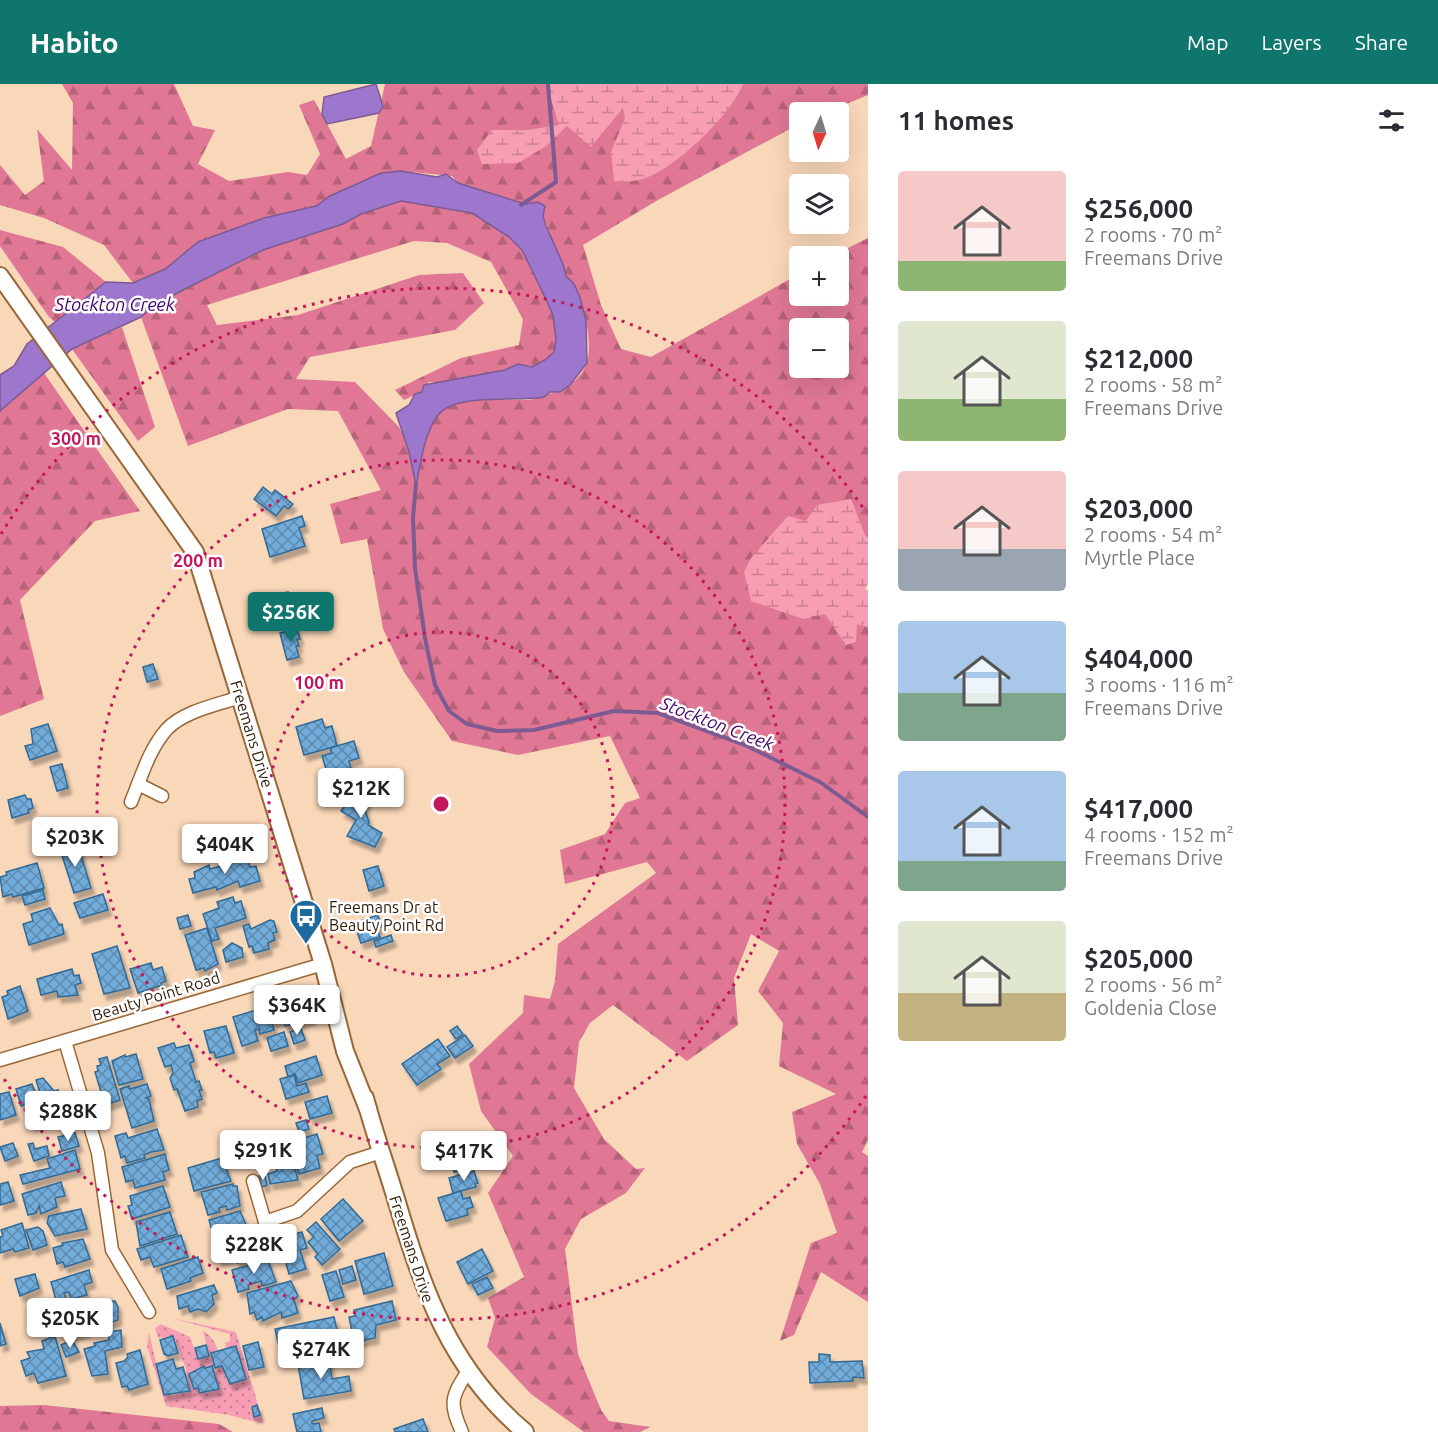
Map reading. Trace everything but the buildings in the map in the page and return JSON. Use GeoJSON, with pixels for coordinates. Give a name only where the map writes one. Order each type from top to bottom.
{"type":"FeatureCollection","features":[{"type":"Feature","properties":{"kind":"main road","name":"Freemans Drive"},"geometry":{"type":"LineString","coordinates":[[0,276],[73,376],[195,552],[322,964],[345,1051],[368,1109],[420,1278],[448,1339],[468,1371],[491,1399],[525,1432]]}},
{"type":"Feature","properties":{"kind":"street"},"geometry":{"type":"LineString","coordinates":[[131,802],[150,754],[167,729],[185,717],[240,697]]}},
{"type":"Feature","properties":{"kind":"street"},"geometry":{"type":"LineString","coordinates":[[138,784],[162,796]]}},
{"type":"Feature","properties":{"kind":"street","name":"Beauty Point Road"},"geometry":{"type":"LineString","coordinates":[[0,1060],[322,964]]}},
{"type":"Feature","properties":{"kind":"street"},"geometry":{"type":"LineString","coordinates":[[65,1041],[98,1153],[112,1250],[149,1312]]}},
{"type":"Feature","properties":{"kind":"street"},"geometry":{"type":"LineString","coordinates":[[265,1222],[297,1211],[350,1162],[381,1152]]}},
{"type":"Feature","properties":{"kind":"street"},"geometry":{"type":"LineString","coordinates":[[253,1181],[273,1250]]}},
{"type":"Feature","properties":{"kind":"street"},"geometry":{"type":"LineString","coordinates":[[462,1432],[455,1415],[453,1394],[468,1371]]}},
{"type":"Feature","properties":{"kind":"green space"},"geometry":{"type":"Polygon","coordinates":[[[62,84],[174,84],[193,126],[215,130],[198,164],[229,181],[288,172],[307,175],[320,154],[299,105],[314,100],[346,159],[371,146],[385,84],[868,84],[868,95],[849,103],[789,102],[789,129],[658,200],[583,245],[601,305],[621,349],[651,357],[789,280],[789,306],[849,306],[849,248],[868,238],[868,538],[865,536],[851,500],[825,614],[868,627],[868,1140],[862,1152],[868,1156],[868,1302],[821,1272],[794,1335],[780,1341],[811,1243],[837,1233],[820,1184],[797,1144],[792,1112],[836,1094],[779,1066],[783,1023],[758,991],[779,951],[751,934],[734,978],[738,1025],[687,1061],[613,1005],[590,1023],[579,1042],[574,1088],[604,1139],[636,1169],[645,1168],[626,1193],[581,1219],[565,1249],[578,1354],[601,1410],[609,1421],[650,1427],[640,1432],[584,1432],[531,1394],[487,1347],[495,1318],[488,1298],[524,1277],[488,1193],[513,1156],[481,1111],[469,1064],[523,1013],[524,995],[550,999],[555,981],[558,944],[656,873],[647,862],[565,884],[560,850],[605,834],[625,803],[640,798],[610,736],[518,755],[452,741],[404,672],[383,629],[367,539],[341,544],[330,504],[381,490],[338,411],[288,409],[188,446],[141,317],[152,307],[263,250],[343,224],[361,214],[401,201],[472,213],[509,237],[522,250],[553,315],[556,340],[554,351],[545,360],[532,367],[518,364],[505,370],[440,383],[429,382],[422,392],[404,400],[395,390],[461,358],[519,345],[523,319],[491,262],[447,243],[414,241],[207,305],[217,325],[298,315],[419,275],[463,273],[484,303],[455,330],[310,357],[296,379],[355,382],[399,427],[406,440],[416,483],[430,428],[439,413],[447,407],[468,401],[534,399],[560,392],[578,377],[586,365],[589,344],[582,306],[566,276],[538,202],[525,204],[458,183],[452,176],[401,171],[381,173],[330,196],[316,206],[264,218],[198,242],[165,269],[133,283],[104,245],[44,218],[0,205],[0,165],[25,195],[44,181],[37,129],[72,170],[73,103],[62,84]]]}},
{"type":"Feature","properties":{"kind":"green space"},"geometry":{"type":"Polygon","coordinates":[[[546,84],[743,84],[737,97],[726,111],[698,141],[666,167],[651,176],[638,180],[614,181],[611,152],[625,118],[623,108],[591,147],[567,126],[546,146],[518,163],[482,164],[477,150],[492,130],[528,130],[559,125],[546,84]]]}},
{"type":"Feature","properties":{"kind":"green space"},"geometry":{"type":"Polygon","coordinates":[[[0,230],[63,247],[106,282],[56,323],[49,317],[0,246],[0,230]]]}},
{"type":"Feature","properties":{"kind":"green space"},"geometry":{"type":"Polygon","coordinates":[[[122,327],[155,427],[138,441],[72,349],[122,327]]]}},
{"type":"Feature","properties":{"kind":"green space"},"geometry":{"type":"Polygon","coordinates":[[[44,373],[140,511],[95,521],[20,600],[44,699],[0,716],[0,411],[44,373]]]}},
{"type":"Feature","properties":{"kind":"green space"},"geometry":{"type":"Polygon","coordinates":[[[851,499],[865,536],[868,538],[868,583],[865,589],[868,591],[868,627],[857,624],[856,642],[846,645],[825,614],[803,619],[751,601],[744,572],[751,558],[788,516],[806,521],[817,505],[851,499]]]}},
{"type":"Feature","properties":{"kind":"green space"},"geometry":{"type":"Polygon","coordinates":[[[171,1318],[236,1332],[264,1424],[229,1415],[166,1406],[147,1346],[149,1333],[164,1395],[170,1393],[171,1396],[190,1391],[186,1369],[174,1337],[158,1338],[155,1328],[161,1324],[190,1337],[198,1359],[209,1355],[203,1331],[208,1334],[216,1345],[230,1384],[246,1379],[236,1346],[226,1348],[225,1343],[230,1341],[230,1334],[171,1318]]]}},
{"type":"Feature","properties":{"kind":"green space"},"geometry":{"type":"Polygon","coordinates":[[[44,1405],[219,1424],[233,1432],[0,1432],[0,1406],[44,1405]]]}},
{"type":"Feature","properties":{"kind":"water"},"geometry":{"type":"Polygon","coordinates":[[[376,84],[383,106],[379,113],[327,124],[322,114],[324,97],[376,84]]]}},
{"type":"Feature","properties":{"kind":"water","name":"Stockton Creek"},"geometry":{"type":"Polygon","coordinates":[[[401,171],[437,177],[446,174],[458,183],[525,204],[538,202],[545,206],[543,216],[546,226],[566,276],[574,284],[580,297],[586,320],[587,363],[570,385],[560,392],[550,392],[544,397],[473,401],[447,407],[439,414],[430,430],[416,485],[409,452],[396,413],[409,405],[415,394],[422,392],[424,385],[505,370],[518,364],[532,367],[554,352],[556,340],[553,315],[522,250],[509,237],[472,213],[401,201],[361,214],[343,224],[263,250],[152,307],[141,317],[72,349],[0,411],[0,375],[14,366],[27,344],[106,282],[133,283],[165,269],[198,242],[264,218],[316,206],[330,196],[381,173],[401,171]]]}},
{"type":"Feature","properties":{"kind":"waterway"},"geometry":{"type":"LineString","coordinates":[[521,205],[556,182],[548,84]]}},
{"type":"Feature","properties":{"kind":"waterway","name":"Stockton Creek"},"geometry":{"type":"LineString","coordinates":[[416,483],[413,518],[415,568],[425,638],[435,685],[449,711],[467,724],[497,731],[534,730],[614,711],[658,713],[745,745],[820,782],[868,817]]}},
{"type":"Feature","properties":{"kind":"place","name":"Freemans Dr at Beauty Point Rd"},"geometry":{"type":"Point","coordinates":[306,945]}}]}
